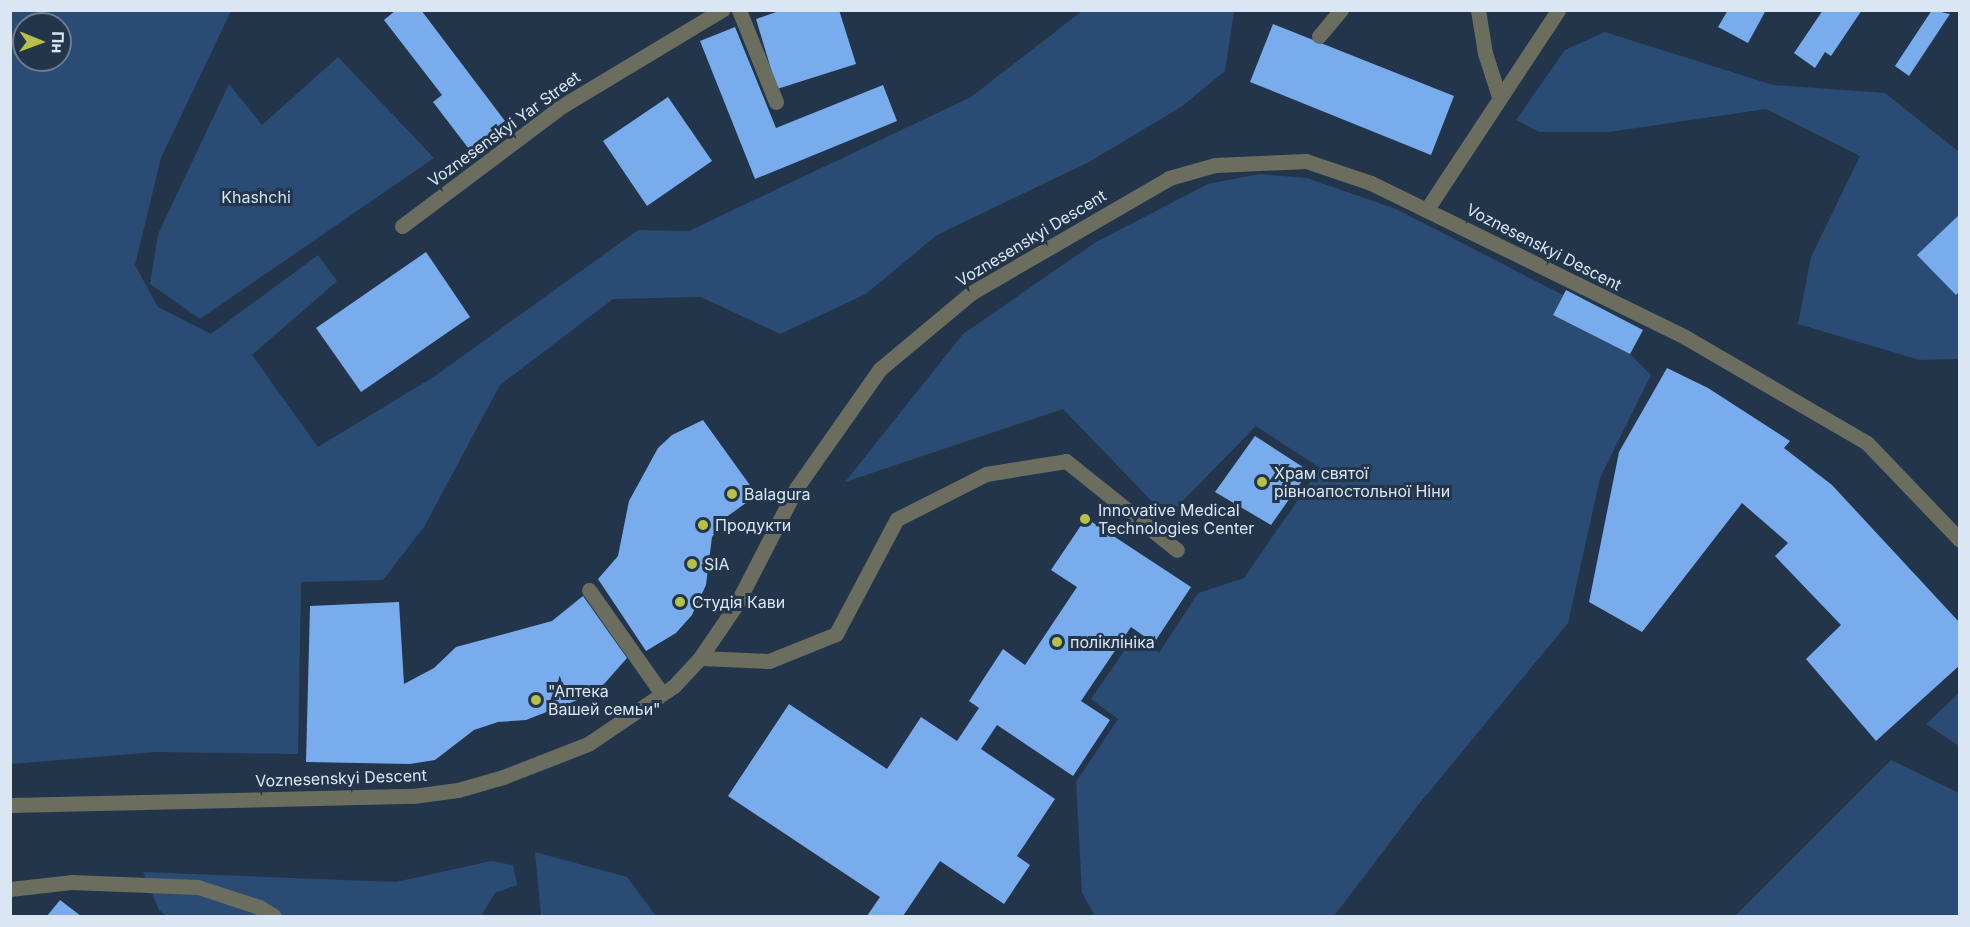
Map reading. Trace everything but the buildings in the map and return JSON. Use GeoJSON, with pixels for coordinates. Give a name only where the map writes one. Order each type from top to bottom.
{"type":"FeatureCollection","features":[{"type":"Feature","properties":{"kind":"street","name":"Voznesenskyi Yar Street"},"geometry":{"type":"LineString","coordinates":[[402,226],[562,106],[722,10]]}},
{"type":"Feature","properties":{"kind":"street"},"geometry":{"type":"LineString","coordinates":[[739,10],[776,102]]}},
{"type":"Feature","properties":{"kind":"street"},"geometry":{"type":"LineString","coordinates":[[1319,36],[1341,10]]}},
{"type":"Feature","properties":{"kind":"street"},"geometry":{"type":"LineString","coordinates":[[1478,10],[1485,53],[1499,97]]}},
{"type":"Feature","properties":{"kind":"street"},"geometry":{"type":"LineString","coordinates":[[1427,209],[1558,10]]}},
{"type":"Feature","properties":{"kind":"street","name":"Voznesenskyi Descent"},"geometry":{"type":"LineString","coordinates":[[10,805],[413,796],[458,790],[588,744],[662,694],[700,658],[736,605],[797,487],[880,369],[971,293],[1169,178],[1215,165],[1306,161],[1371,183],[1685,338],[1867,443],[1959,540]]}},
{"type":"Feature","properties":{"kind":"street"},"geometry":{"type":"LineString","coordinates":[[700,658],[769,662],[836,634],[897,519],[986,474],[1066,461],[1177,550]]}},
{"type":"Feature","properties":{"kind":"street"},"geometry":{"type":"LineString","coordinates":[[589,590],[662,694]]}},
{"type":"Feature","properties":{"kind":"street"},"geometry":{"type":"LineString","coordinates":[[10,889],[72,882],[198,886],[259,906],[274,916]]}},
{"type":"Feature","properties":{"kind":"green space"},"geometry":{"type":"Polygon","coordinates":[[[11,10],[231,11],[161,158],[135,265],[158,307],[211,334],[318,255],[337,281],[252,355],[318,447],[435,376],[638,230],[689,231],[971,97],[1082,11],[1234,11],[1225,71],[1181,107],[1089,162],[937,235],[866,294],[780,334],[701,297],[613,299],[500,385],[424,527],[383,580],[301,582],[298,754],[156,752],[11,764],[11,10]]]}},
{"type":"Feature","properties":{"kind":"green space"},"geometry":{"type":"Polygon","coordinates":[[[1605,32],[1773,85],[1885,93],[1959,152],[1959,359],[1920,360],[1798,324],[1811,257],[1860,156],[1766,109],[1609,132],[1539,132],[1516,120],[1565,50],[1605,32]]]}},
{"type":"Feature","properties":{"kind":"green space","name":"Khashchi"},"geometry":{"type":"Polygon","coordinates":[[[338,57],[434,158],[200,319],[150,284],[158,234],[229,84],[262,125],[338,57]]]}},
{"type":"Feature","properties":{"kind":"green space"},"geometry":{"type":"Polygon","coordinates":[[[1259,174],[1307,178],[1396,209],[1563,295],[1553,315],[1630,354],[1651,375],[1600,478],[1568,623],[1419,804],[1334,916],[1095,916],[1082,893],[1076,782],[1118,719],[1091,699],[1133,638],[1159,653],[1198,593],[1244,578],[1320,468],[1256,426],[1167,517],[1063,409],[845,482],[963,334],[1096,242],[1208,184],[1259,174]]]}},
{"type":"Feature","properties":{"kind":"green space"},"geometry":{"type":"Polygon","coordinates":[[[1959,693],[1959,746],[1926,724],[1959,693]]]}},
{"type":"Feature","properties":{"kind":"green space"},"geometry":{"type":"Polygon","coordinates":[[[1891,760],[1959,793],[1959,916],[1735,916],[1891,760]]]}},
{"type":"Feature","properties":{"kind":"green space"},"geometry":{"type":"Polygon","coordinates":[[[535,852],[627,877],[656,916],[541,916],[535,852]]]}},
{"type":"Feature","properties":{"kind":"green space"},"geometry":{"type":"Polygon","coordinates":[[[491,861],[513,865],[517,885],[495,893],[481,916],[167,916],[159,910],[143,872],[396,882],[491,861]]]}},
{"type":"Feature","properties":{"kind":"place","name":"Храм святої рівноапостольної Ніни"},"geometry":{"type":"Point","coordinates":[1262,482]}},
{"type":"Feature","properties":{"kind":"place","name":"Balagura"},"geometry":{"type":"Point","coordinates":[732,494]}},
{"type":"Feature","properties":{"kind":"place","name":"Innovative Medical Technologies Center"},"geometry":{"type":"Point","coordinates":[1085,519]}},
{"type":"Feature","properties":{"kind":"place","name":"Продукти"},"geometry":{"type":"Point","coordinates":[703,525]}},
{"type":"Feature","properties":{"kind":"place","name":"SIA"},"geometry":{"type":"Point","coordinates":[692,564]}},
{"type":"Feature","properties":{"kind":"place","name":"Студія Кави"},"geometry":{"type":"Point","coordinates":[680,602]}},
{"type":"Feature","properties":{"kind":"place","name":"поліклініка"},"geometry":{"type":"Point","coordinates":[1057,642]}},
{"type":"Feature","properties":{"kind":"place","name":"\"Аптека Вашей семьи\""},"geometry":{"type":"Point","coordinates":[536,700]}}]}
